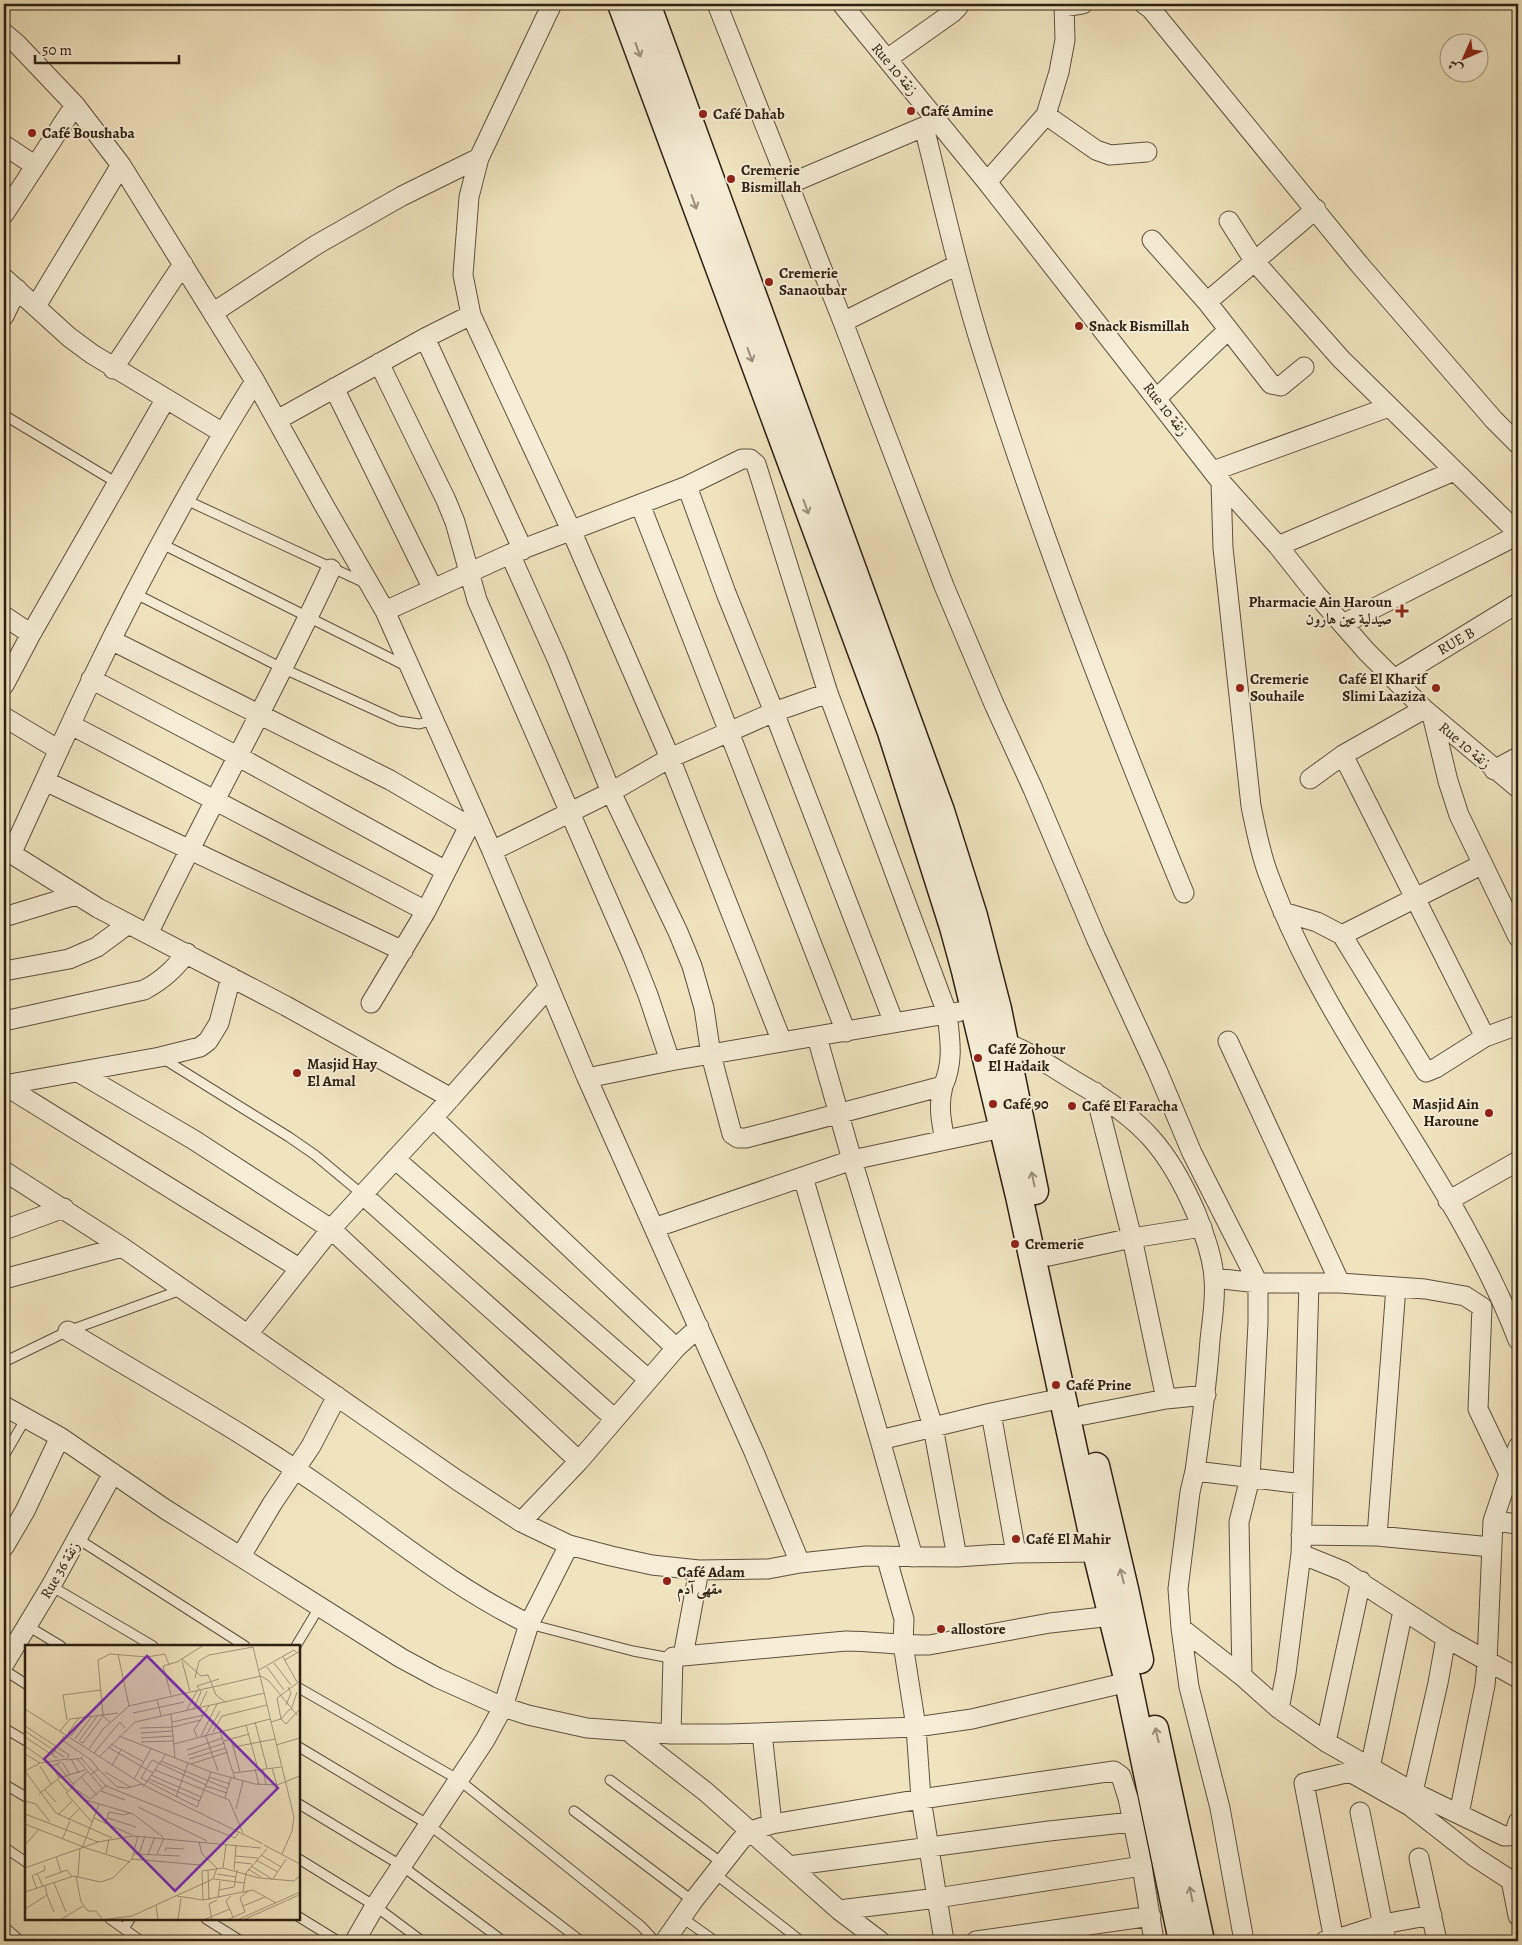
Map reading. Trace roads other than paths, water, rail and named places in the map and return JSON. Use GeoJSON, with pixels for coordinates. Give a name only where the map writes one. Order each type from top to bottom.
{"type":"FeatureCollection","features":[{"type":"Feature","properties":{"kind":"main road"},"geometry":{"type":"LineString","coordinates":[[622,4],[890,732],[945,900],[986,1009],[1005,1042],[1049,1256],[1084,1415],[1126,1589],[1201,1941]]}},
{"type":"Feature","properties":{"kind":"main road"},"geometry":{"type":"LineString","coordinates":[[647,4],[941,811],[974,916],[986,1009],[980,1035],[1019,1196],[1096,1552],[1128,1682],[1182,1941]]}},
{"type":"Feature","properties":{"kind":"street"},"geometry":{"type":"LineString","coordinates":[[552,4],[479,158],[468,197],[463,275],[471,316],[571,530],[670,758],[782,1042]]}},
{"type":"Feature","properties":{"kind":"street"},"geometry":{"type":"LineString","coordinates":[[717,4],[843,322],[944,586],[1096,938],[1157,1070],[1192,1153],[1258,1283],[1258,1323],[1250,1478],[1240,1522],[1242,1676]]}},
{"type":"Feature","properties":{"kind":"street","name":"Rue 10 زنقة"},"geometry":{"type":"LineString","coordinates":[[842,4],[888,59],[931,124],[987,182],[1217,476],[1278,546],[1316,594],[1429,714],[1494,770],[1518,788]]}},
{"type":"Feature","properties":{"kind":"street"},"geometry":{"type":"LineString","coordinates":[[888,59],[952,13],[958,7],[958,4]]}},
{"type":"Feature","properties":{"kind":"street"},"geometry":{"type":"LineString","coordinates":[[1144,4],[1151,9],[1359,264],[1494,420],[1518,444]]}},
{"type":"Feature","properties":{"kind":"street"},"geometry":{"type":"LineString","coordinates":[[987,182],[1046,114],[1059,72],[1071,5]]}},
{"type":"Feature","properties":{"kind":"street"},"geometry":{"type":"LineString","coordinates":[[4,33],[17,44],[74,105],[121,165],[214,312],[255,381],[385,611],[435,720],[471,819],[492,852],[587,1078],[698,1327],[800,1563]]}},
{"type":"Feature","properties":{"kind":"street"},"geometry":{"type":"LineString","coordinates":[[4,214],[74,105]]}},
{"type":"Feature","properties":{"kind":"street"},"geometry":{"type":"LineString","coordinates":[[1046,114],[1096,150],[1110,154],[1147,152]]}},
{"type":"Feature","properties":{"kind":"street"},"geometry":{"type":"LineString","coordinates":[[789,184],[931,124],[957,265],[984,355],[1038,518],[1134,775],[1184,893]]}},
{"type":"Feature","properties":{"kind":"street"},"geometry":{"type":"LineString","coordinates":[[4,145],[34,165]]}},
{"type":"Feature","properties":{"kind":"street"},"geometry":{"type":"LineString","coordinates":[[214,312],[316,244],[402,196],[479,158]]}},
{"type":"Feature","properties":{"kind":"street"},"geometry":{"type":"LineString","coordinates":[[36,306],[121,165]]}},
{"type":"Feature","properties":{"kind":"street"},"geometry":{"type":"LineString","coordinates":[[1207,302],[1316,209]]}},
{"type":"Feature","properties":{"kind":"street"},"geometry":{"type":"LineString","coordinates":[[1229,221],[1255,262],[1335,352],[1518,534],[1343,624]]}},
{"type":"Feature","properties":{"kind":"street"},"geometry":{"type":"LineString","coordinates":[[1152,240],[1207,302],[1272,384],[1281,386],[1304,367]]}},
{"type":"Feature","properties":{"kind":"street"},"geometry":{"type":"LineString","coordinates":[[113,369],[183,264]]}},
{"type":"Feature","properties":{"kind":"street"},"geometry":{"type":"LineString","coordinates":[[843,322],[957,265]]}},
{"type":"Feature","properties":{"kind":"street"},"geometry":{"type":"LineString","coordinates":[[4,316],[10,284],[69,337],[113,369],[223,433]]}},
{"type":"Feature","properties":{"kind":"street"},"geometry":{"type":"LineString","coordinates":[[277,420],[424,338],[471,316]]}},
{"type":"Feature","properties":{"kind":"street"},"geometry":{"type":"LineString","coordinates":[[1157,398],[1228,330]]}},
{"type":"Feature","properties":{"kind":"street"},"geometry":{"type":"LineString","coordinates":[[424,338],[516,552],[611,792],[678,932],[692,966],[704,1008],[711,1055],[730,1132],[735,1136],[746,1138],[943,1086]]}},
{"type":"Feature","properties":{"kind":"street"},"geometry":{"type":"LineString","coordinates":[[380,363],[446,500],[455,522],[477,600],[636,965],[670,1061]]}},
{"type":"Feature","properties":{"kind":"street"},"geometry":{"type":"LineString","coordinates":[[255,381],[223,433],[134,593],[91,679],[45,781],[7,851],[76,895],[128,924],[232,977],[451,1098]]}},
{"type":"Feature","properties":{"kind":"street"},"geometry":{"type":"LineString","coordinates":[[334,388],[433,589]]}},
{"type":"Feature","properties":{"kind":"street"},"geometry":{"type":"LineString","coordinates":[[4,685],[31,634],[165,400]]}},
{"type":"Feature","properties":{"kind":"street"},"geometry":{"type":"LineString","coordinates":[[1389,407],[1217,476],[1251,806],[1259,844],[1283,912],[1323,993],[1448,1200],[1496,1289],[1518,1340]]}},
{"type":"Feature","properties":{"kind":"street"},"geometry":{"type":"LineString","coordinates":[[385,611],[468,572],[687,486],[742,458],[750,458],[756,464],[828,693],[947,1013],[951,1062],[949,1074],[939,1099],[939,1113],[945,1140]]}},
{"type":"Feature","properties":{"kind":"street"},"geometry":{"type":"LineString","coordinates":[[1278,546],[1454,471]]}},
{"type":"Feature","properties":{"kind":"street"},"geometry":{"type":"LineString","coordinates":[[687,486],[726,593],[774,712],[894,1024]]}},
{"type":"Feature","properties":{"kind":"street"},"geometry":{"type":"LineString","coordinates":[[640,504],[846,1032]]}},
{"type":"Feature","properties":{"kind":"street"},"geometry":{"type":"LineString","coordinates":[[148,934],[188,849],[309,617],[331,569]]}},
{"type":"Feature","properties":{"kind":"street","name":"RUE B"},"geometry":{"type":"LineString","coordinates":[[1394,679],[1518,603]]}},
{"type":"Feature","properties":{"kind":"street"},"geometry":{"type":"LineString","coordinates":[[4,616],[31,634]]}},
{"type":"Feature","properties":{"kind":"street"},"geometry":{"type":"LineString","coordinates":[[112,640],[471,819]]}},
{"type":"Feature","properties":{"kind":"street"},"geometry":{"type":"LineString","coordinates":[[91,679],[237,756],[446,872]]}},
{"type":"Feature","properties":{"kind":"street"},"geometry":{"type":"LineString","coordinates":[[492,852],[568,812],[611,792],[670,758],[774,712],[828,693]]}},
{"type":"Feature","properties":{"kind":"street"},"geometry":{"type":"LineString","coordinates":[[1310,779],[1344,755],[1429,714],[1459,815],[1518,937]]}},
{"type":"Feature","properties":{"kind":"street"},"geometry":{"type":"LineString","coordinates":[[4,717],[59,750]]}},
{"type":"Feature","properties":{"kind":"street"},"geometry":{"type":"LineString","coordinates":[[71,725],[426,911]]}},
{"type":"Feature","properties":{"kind":"street"},"geometry":{"type":"LineString","coordinates":[[1344,755],[1485,1037]]}},
{"type":"Feature","properties":{"kind":"street"},"geometry":{"type":"LineString","coordinates":[[1494,770],[1518,757]]}},
{"type":"Feature","properties":{"kind":"street"},"geometry":{"type":"LineString","coordinates":[[45,781],[402,951]]}},
{"type":"Feature","properties":{"kind":"street"},"geometry":{"type":"LineString","coordinates":[[371,1003],[426,911],[471,819]]}},
{"type":"Feature","properties":{"kind":"street"},"geometry":{"type":"LineString","coordinates":[[1342,935],[1414,897],[1483,864]]}},
{"type":"Feature","properties":{"kind":"street"},"geometry":{"type":"LineString","coordinates":[[4,917],[76,895]]}},
{"type":"Feature","properties":{"kind":"street"},"geometry":{"type":"LineString","coordinates":[[1283,912],[1317,922],[1342,935],[1426,1072],[1436,1068],[1485,1037],[1518,1025]]}},
{"type":"Feature","properties":{"kind":"street"},"geometry":{"type":"LineString","coordinates":[[4,971],[69,959],[97,947],[128,924]]}},
{"type":"Feature","properties":{"kind":"street"},"geometry":{"type":"LineString","coordinates":[[4,1021],[144,990],[160,982],[173,971],[187,953]]}},
{"type":"Feature","properties":{"kind":"street"},"geometry":{"type":"LineString","coordinates":[[4,1085],[160,1057],[200,1047],[208,1041],[219,1023],[232,977]]}},
{"type":"Feature","properties":{"kind":"street"},"geometry":{"type":"LineString","coordinates":[[248,1334],[332,1229],[549,987]]}},
{"type":"Feature","properties":{"kind":"street"},"geometry":{"type":"LineString","coordinates":[[587,1078],[670,1061],[894,1024],[947,1013],[986,1009]]}},
{"type":"Feature","properties":{"kind":"street"},"geometry":{"type":"LineString","coordinates":[[980,1035],[1005,1042],[1095,1092],[1128,1116],[1156,1142],[1180,1180],[1202,1227],[1209,1251],[1214,1278],[1206,1395],[1195,1472],[1190,1492],[1178,1589],[1189,1687],[1220,1808],[1244,1941]]}},
{"type":"Feature","properties":{"kind":"street"},"geometry":{"type":"LineString","coordinates":[[817,1037],[852,1160],[933,1427],[958,1557]]}},
{"type":"Feature","properties":{"kind":"street"},"geometry":{"type":"LineString","coordinates":[[1228,1041],[1340,1282]]}},
{"type":"Feature","properties":{"kind":"street"},"geometry":{"type":"LineString","coordinates":[[78,1072],[194,1140],[332,1229],[579,1461]]}},
{"type":"Feature","properties":{"kind":"street"},"geometry":{"type":"LineString","coordinates":[[4,1085],[299,1268]]}},
{"type":"Feature","properties":{"kind":"street"},"geometry":{"type":"LineString","coordinates":[[1095,1092],[1132,1238],[1166,1399]]}},
{"type":"Feature","properties":{"kind":"street"},"geometry":{"type":"LineString","coordinates":[[433,1118],[676,1348]]}},
{"type":"Feature","properties":{"kind":"street"},"geometry":{"type":"LineString","coordinates":[[654,1228],[852,1160],[1002,1128]]}},
{"type":"Feature","properties":{"kind":"street"},"geometry":{"type":"LineString","coordinates":[[395,1159],[648,1380]]}},
{"type":"Feature","properties":{"kind":"street"},"geometry":{"type":"LineString","coordinates":[[1448,1200],[1518,1161]]}},
{"type":"Feature","properties":{"kind":"street"},"geometry":{"type":"LineString","coordinates":[[4,1171],[122,1247],[457,1480],[521,1522],[569,1545],[652,1565],[699,1570],[768,1569],[800,1563],[886,1556],[958,1557],[1016,1553],[1096,1552]]}},
{"type":"Feature","properties":{"kind":"street"},"geometry":{"type":"LineString","coordinates":[[803,1177],[913,1557]]}},
{"type":"Feature","properties":{"kind":"street"},"geometry":{"type":"LineString","coordinates":[[363,1195],[614,1419]]}},
{"type":"Feature","properties":{"kind":"street"},"geometry":{"type":"LineString","coordinates":[[4,1230],[64,1208]]}},
{"type":"Feature","properties":{"kind":"street"},"geometry":{"type":"LineString","coordinates":[[1049,1256],[1132,1238],[1202,1227]]}},
{"type":"Feature","properties":{"kind":"street"},"geometry":{"type":"LineString","coordinates":[[4,1279],[122,1247]]}},
{"type":"Feature","properties":{"kind":"street"},"geometry":{"type":"LineString","coordinates":[[1214,1278],[1258,1283],[1340,1282],[1425,1289],[1465,1296],[1482,1307],[1478,1409],[1509,1474]]}},
{"type":"Feature","properties":{"kind":"street"},"geometry":{"type":"LineString","coordinates":[[1279,1709],[1286,1673],[1301,1554],[1309,1283]]}},
{"type":"Feature","properties":{"kind":"street"},"geometry":{"type":"LineString","coordinates":[[1377,1536],[1396,1287]]}},
{"type":"Feature","properties":{"kind":"street"},"geometry":{"type":"LineString","coordinates":[[521,1522],[579,1461],[676,1348],[698,1327]]}},
{"type":"Feature","properties":{"kind":"street"},"geometry":{"type":"LineString","coordinates":[[68,1331],[296,1470],[474,1595],[529,1624]]}},
{"type":"Feature","properties":{"kind":"street"},"geometry":{"type":"LineString","coordinates":[[1084,1415],[1166,1399],[1206,1395]]}},
{"type":"Feature","properties":{"kind":"street"},"geometry":{"type":"LineString","coordinates":[[241,1556],[272,1504],[296,1470],[337,1396]]}},
{"type":"Feature","properties":{"kind":"street"},"geometry":{"type":"LineString","coordinates":[[880,1440],[991,1412],[1063,1398]]}},
{"type":"Feature","properties":{"kind":"street"},"geometry":{"type":"LineString","coordinates":[[4,1406],[60,1437],[165,1510],[401,1658],[438,1678],[503,1707],[556,1722],[587,1728],[671,1734],[762,1733],[916,1727],[972,1719],[1128,1682]]}},
{"type":"Feature","properties":{"kind":"street"},"geometry":{"type":"LineString","coordinates":[[991,1412],[1016,1553]]}},
{"type":"Feature","properties":{"kind":"street"},"geometry":{"type":"LineString","coordinates":[[4,1547],[25,1511],[60,1437]]}},
{"type":"Feature","properties":{"kind":"street"},"geometry":{"type":"LineString","coordinates":[[1459,1814],[1488,1662],[1493,1521],[1518,1448]]}},
{"type":"Feature","properties":{"kind":"street"},"geometry":{"type":"LineString","coordinates":[[1195,1472],[1303,1484]]}},
{"type":"Feature","properties":{"kind":"street","name":"Rue 36 زنقة"},"geometry":{"type":"LineString","coordinates":[[4,1664],[78,1539],[113,1473]]}},
{"type":"Feature","properties":{"kind":"street"},"geometry":{"type":"LineString","coordinates":[[1493,1521],[1518,1524]]}},
{"type":"Feature","properties":{"kind":"street"},"geometry":{"type":"LineString","coordinates":[[1301,1535],[1377,1536],[1492,1547]]}},
{"type":"Feature","properties":{"kind":"street"},"geometry":{"type":"LineString","coordinates":[[355,1941],[375,1906],[485,1740],[503,1707],[529,1624],[569,1545]]}},
{"type":"Feature","properties":{"kind":"street"},"geometry":{"type":"LineString","coordinates":[[1301,1554],[1344,1571],[1446,1638],[1518,1678]]}},
{"type":"Feature","properties":{"kind":"street"},"geometry":{"type":"LineString","coordinates":[[886,1556],[904,1619],[903,1644],[916,1727],[921,1799],[944,1941]]}},
{"type":"Feature","properties":{"kind":"street"},"geometry":{"type":"LineString","coordinates":[[671,1734],[678,1656],[699,1570]]}},
{"type":"Feature","properties":{"kind":"street"},"geometry":{"type":"LineString","coordinates":[[1326,1742],[1360,1581]]}},
{"type":"Feature","properties":{"kind":"street"},"geometry":{"type":"LineString","coordinates":[[1370,1768],[1403,1611]]}},
{"type":"Feature","properties":{"kind":"street"},"geometry":{"type":"LineString","coordinates":[[678,1656],[846,1641],[916,1646],[929,1645],[1050,1623],[1112,1616]]}},
{"type":"Feature","properties":{"kind":"street"},"geometry":{"type":"LineString","coordinates":[[1181,1628],[1242,1676],[1279,1709],[1326,1742],[1370,1768],[1413,1792],[1504,1836],[1508,1837],[1516,1830],[1518,1822]]}},
{"type":"Feature","properties":{"kind":"street"},"geometry":{"type":"LineString","coordinates":[[1413,1792],[1446,1638]]}},
{"type":"Feature","properties":{"kind":"street"},"geometry":{"type":"LineString","coordinates":[[629,1732],[706,1792],[870,1938]]}},
{"type":"Feature","properties":{"kind":"street"},"geometry":{"type":"LineString","coordinates":[[762,1733],[772,1824]]}},
{"type":"Feature","properties":{"kind":"street"},"geometry":{"type":"LineString","coordinates":[[665,1941],[718,1868],[741,1840],[751,1832],[772,1824],[1111,1770],[1118,1773],[1124,1781],[1142,1866],[1154,1941]]}},
{"type":"Feature","properties":{"kind":"street"},"geometry":{"type":"LineString","coordinates":[[1432,1915],[1384,1933],[1331,1941],[1304,1783],[1350,1772],[1410,1806],[1475,1857],[1515,1883],[1518,1916]]}},
{"type":"Feature","properties":{"kind":"street"},"geometry":{"type":"LineString","coordinates":[[1360,1812],[1384,1933]]}},
{"type":"Feature","properties":{"kind":"street"},"geometry":{"type":"LineString","coordinates":[[789,1866],[1049,1830],[1132,1822]]}},
{"type":"Feature","properties":{"kind":"street"},"geometry":{"type":"LineString","coordinates":[[1475,1857],[1482,1826]]}},
{"type":"Feature","properties":{"kind":"street"},"geometry":{"type":"LineString","coordinates":[[1419,1858],[1437,1941]]}},
{"type":"Feature","properties":{"kind":"street"},"geometry":{"type":"LineString","coordinates":[[839,1910],[937,1898],[1142,1866]]}},
{"type":"Feature","properties":{"kind":"street"},"geometry":{"type":"LineString","coordinates":[[976,1941],[1151,1916]]}},
{"type":"Feature","properties":{"kind":"street"},"geometry":{"type":"LineString","coordinates":[[4,1933],[13,1941]]}},
{"type":"Feature","properties":{"kind":"lane"},"geometry":{"type":"LineString","coordinates":[[4,415],[117,483]]}},
{"type":"Feature","properties":{"kind":"lane"},"geometry":{"type":"LineString","coordinates":[[186,500],[331,569],[370,585]]}},
{"type":"Feature","properties":{"kind":"lane"},"geometry":{"type":"LineString","coordinates":[[162,544],[410,668]]}},
{"type":"Feature","properties":{"kind":"lane"},"geometry":{"type":"LineString","coordinates":[[134,593],[282,668],[399,721],[419,724],[435,720]]}},
{"type":"Feature","properties":{"kind":"lane"},"geometry":{"type":"LineString","coordinates":[[160,1057],[315,1155],[363,1195]]}},
{"type":"Feature","properties":{"kind":"lane"},"geometry":{"type":"LineString","coordinates":[[4,1362],[68,1331],[183,1289]]}},
{"type":"Feature","properties":{"kind":"lane"},"geometry":{"type":"LineString","coordinates":[[4,1456],[26,1418]]}},
{"type":"Feature","properties":{"kind":"lane"},"geometry":{"type":"LineString","coordinates":[[78,1539],[243,1645]]}},
{"type":"Feature","properties":{"kind":"lane"},"geometry":{"type":"LineString","coordinates":[[51,1586],[151,1645]]}},
{"type":"Feature","properties":{"kind":"lane"},"geometry":{"type":"LineString","coordinates":[[297,1645],[320,1606]]}},
{"type":"Feature","properties":{"kind":"lane"},"geometry":{"type":"LineString","coordinates":[[529,1624],[633,1651],[665,1657],[678,1656]]}},
{"type":"Feature","properties":{"kind":"lane"},"geometry":{"type":"LineString","coordinates":[[26,1625],[59,1645]]}},
{"type":"Feature","properties":{"kind":"lane"},"geometry":{"type":"LineString","coordinates":[[4,1670],[25,1683]]}},
{"type":"Feature","properties":{"kind":"lane"},"geometry":{"type":"LineString","coordinates":[[300,1689],[459,1780],[641,1926],[655,1941]]}},
{"type":"Feature","properties":{"kind":"lane"},"geometry":{"type":"LineString","coordinates":[[4,1728],[25,1740]]}},
{"type":"Feature","properties":{"kind":"lane"},"geometry":{"type":"LineString","coordinates":[[300,1748],[429,1826],[581,1941]]}},
{"type":"Feature","properties":{"kind":"lane"},"geometry":{"type":"LineString","coordinates":[[610,1780],[718,1868],[800,1941]]}},
{"type":"Feature","properties":{"kind":"lane"},"geometry":{"type":"LineString","coordinates":[[4,1797],[6,1786],[25,1793]]}},
{"type":"Feature","properties":{"kind":"lane"},"geometry":{"type":"LineString","coordinates":[[300,1805],[402,1866],[503,1941]]}},
{"type":"Feature","properties":{"kind":"lane"},"geometry":{"type":"LineString","coordinates":[[574,1811],[693,1901]]}},
{"type":"Feature","properties":{"kind":"lane"},"geometry":{"type":"LineString","coordinates":[[4,1847],[25,1861]]}},
{"type":"Feature","properties":{"kind":"lane"},"geometry":{"type":"LineString","coordinates":[[300,1860],[375,1906],[422,1941]]}},
{"type":"Feature","properties":{"kind":"lane"},"geometry":{"type":"LineString","coordinates":[[681,1917],[715,1941]]}},
{"type":"Feature","properties":{"kind":"lane"},"geometry":{"type":"LineString","coordinates":[[300,1918],[338,1941]]}},
{"type":"Feature","properties":{"kind":"lane"},"geometry":{"type":"LineString","coordinates":[[111,1920],[141,1941]]}},
{"type":"Feature","properties":{"kind":"lane"},"geometry":{"type":"LineString","coordinates":[[124,1929],[129,1920]]}},
{"type":"Feature","properties":{"kind":"lane"},"geometry":{"type":"LineString","coordinates":[[208,1920],[242,1941]]}},
{"type":"Feature","properties":{"kind":"place","name":"Café Amine"},"geometry":{"type":"Point","coordinates":[911,111]}},
{"type":"Feature","properties":{"kind":"place","name":"Café Dahab"},"geometry":{"type":"Point","coordinates":[703,114]}},
{"type":"Feature","properties":{"kind":"place","name":"Café Boushaba"},"geometry":{"type":"Point","coordinates":[32,133]}},
{"type":"Feature","properties":{"kind":"place","name":"Cremerie Bismillah"},"geometry":{"type":"Point","coordinates":[731,179]}},
{"type":"Feature","properties":{"kind":"place","name":"Cremerie Sanaoubar"},"geometry":{"type":"Point","coordinates":[769,282]}},
{"type":"Feature","properties":{"kind":"place","name":"Snack Bismillah"},"geometry":{"type":"Point","coordinates":[1079,326]}},
{"type":"Feature","properties":{"kind":"place","name":"Pharmacie Ain Haroun صيدلية عين هارون"},"geometry":{"type":"Point","coordinates":[1402,611]}},
{"type":"Feature","properties":{"kind":"place","name":"Cremerie Souhaile"},"geometry":{"type":"Point","coordinates":[1240,688]}},
{"type":"Feature","properties":{"kind":"place","name":"Café El Kharif Slimi Laaziza"},"geometry":{"type":"Point","coordinates":[1436,688]}},
{"type":"Feature","properties":{"kind":"place","name":"Café Zohour El Hadaik"},"geometry":{"type":"Point","coordinates":[978,1058]}},
{"type":"Feature","properties":{"kind":"place","name":"Masjid Hay El Amal"},"geometry":{"type":"Point","coordinates":[297,1073]}},
{"type":"Feature","properties":{"kind":"place","name":"Café 90"},"geometry":{"type":"Point","coordinates":[993,1104]}},
{"type":"Feature","properties":{"kind":"place","name":"Café El Faracha"},"geometry":{"type":"Point","coordinates":[1072,1106]}},
{"type":"Feature","properties":{"kind":"place","name":"Masjid Ain Haroune"},"geometry":{"type":"Point","coordinates":[1489,1113]}},
{"type":"Feature","properties":{"kind":"place","name":"Cremerie"},"geometry":{"type":"Point","coordinates":[1015,1244]}},
{"type":"Feature","properties":{"kind":"place","name":"Café Prine"},"geometry":{"type":"Point","coordinates":[1056,1385]}},
{"type":"Feature","properties":{"kind":"place","name":"Café El Mahir"},"geometry":{"type":"Point","coordinates":[1016,1539]}},
{"type":"Feature","properties":{"kind":"place","name":"Café Adam مقهى آدم"},"geometry":{"type":"Point","coordinates":[667,1581]}},
{"type":"Feature","properties":{"kind":"place","name":"allostore"},"geometry":{"type":"Point","coordinates":[941,1629]}}]}
